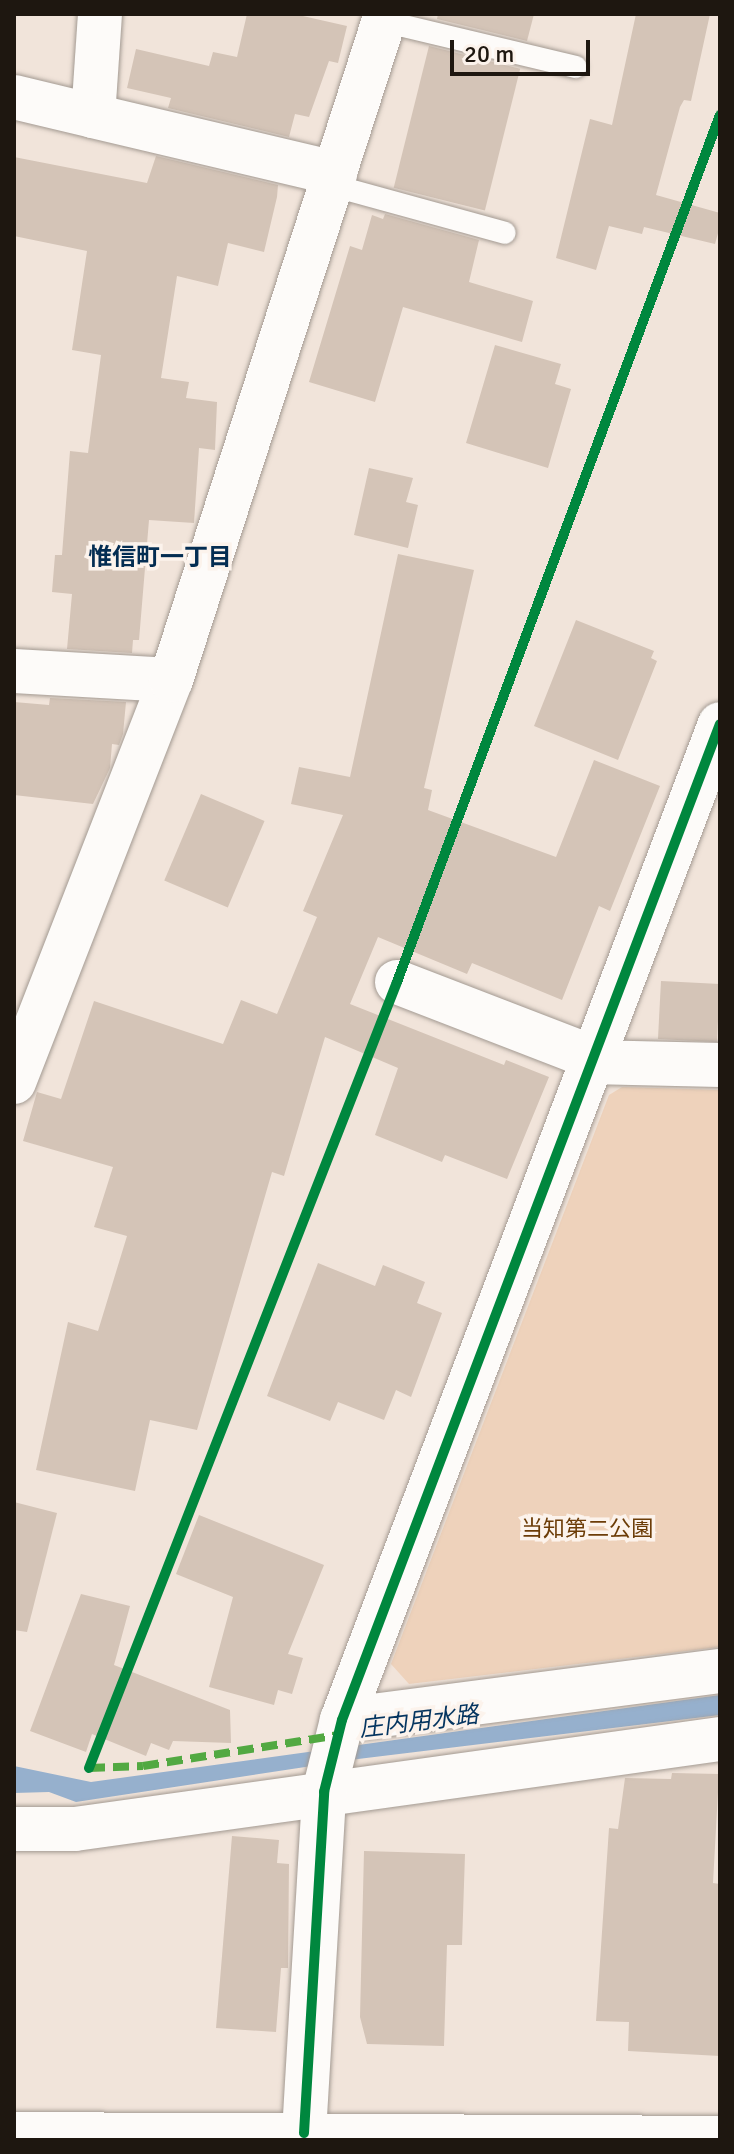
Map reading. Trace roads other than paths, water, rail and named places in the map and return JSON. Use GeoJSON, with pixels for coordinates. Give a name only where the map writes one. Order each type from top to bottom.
{"type":"FeatureCollection","features":[{"type":"Feature","properties":{"kind":"street"},"geometry":{"type":"LineString","coordinates":[[93,116],[100,14]]}},
{"type":"Feature","properties":{"kind":"street"},"geometry":{"type":"LineString","coordinates":[[14,1082],[171,680],[384,18]]}},
{"type":"Feature","properties":{"kind":"street"},"geometry":{"type":"LineString","coordinates":[[14,97],[333,179]]}},
{"type":"Feature","properties":{"kind":"street"},"geometry":{"type":"LineString","coordinates":[[14,671],[171,680]]}},
{"type":"Feature","properties":{"kind":"street"},"geometry":{"type":"LineString","coordinates":[[304,2133],[334,1754],[590,1059],[720,724]]}},
{"type":"Feature","properties":{"kind":"street"},"geometry":{"type":"LineString","coordinates":[[397,982],[590,1059],[720,1065]]}},
{"type":"Feature","properties":{"kind":"street"},"geometry":{"type":"LineString","coordinates":[[14,1829],[75,1829],[334,1754],[720,1671]]}},
{"type":"Feature","properties":{"kind":"street"},"geometry":{"type":"LineString","coordinates":[[334,1754],[720,1739]]}},
{"type":"Feature","properties":{"kind":"street"},"geometry":{"type":"LineString","coordinates":[[14,2134],[304,2133],[720,2138]]}},
{"type":"Feature","properties":{"kind":"lane"},"geometry":{"type":"LineString","coordinates":[[384,18],[576,67]]}},
{"type":"Feature","properties":{"kind":"lane"},"geometry":{"type":"LineString","coordinates":[[333,179],[505,233]]}},
{"type":"Feature","properties":{"kind":"water"},"geometry":{"type":"Polygon","coordinates":[[[720,1695],[720,1715],[358,1759],[76,1802],[49,1792],[14,1793],[14,1766],[91,1782],[720,1695]]]}},
{"type":"Feature","properties":{"kind":"district","name":"惟信町一丁目"},"geometry":{"type":"Point","coordinates":[160,558]}},
{"type":"Feature","properties":{"kind":"park label","name":"当知第二公園"},"geometry":{"type":"Point","coordinates":[587,1529]}},
{"type":"Feature","properties":{"kind":"water label","name":"庄内用水路"},"geometry":{"type":"Point","coordinates":[419,1722]}}]}
